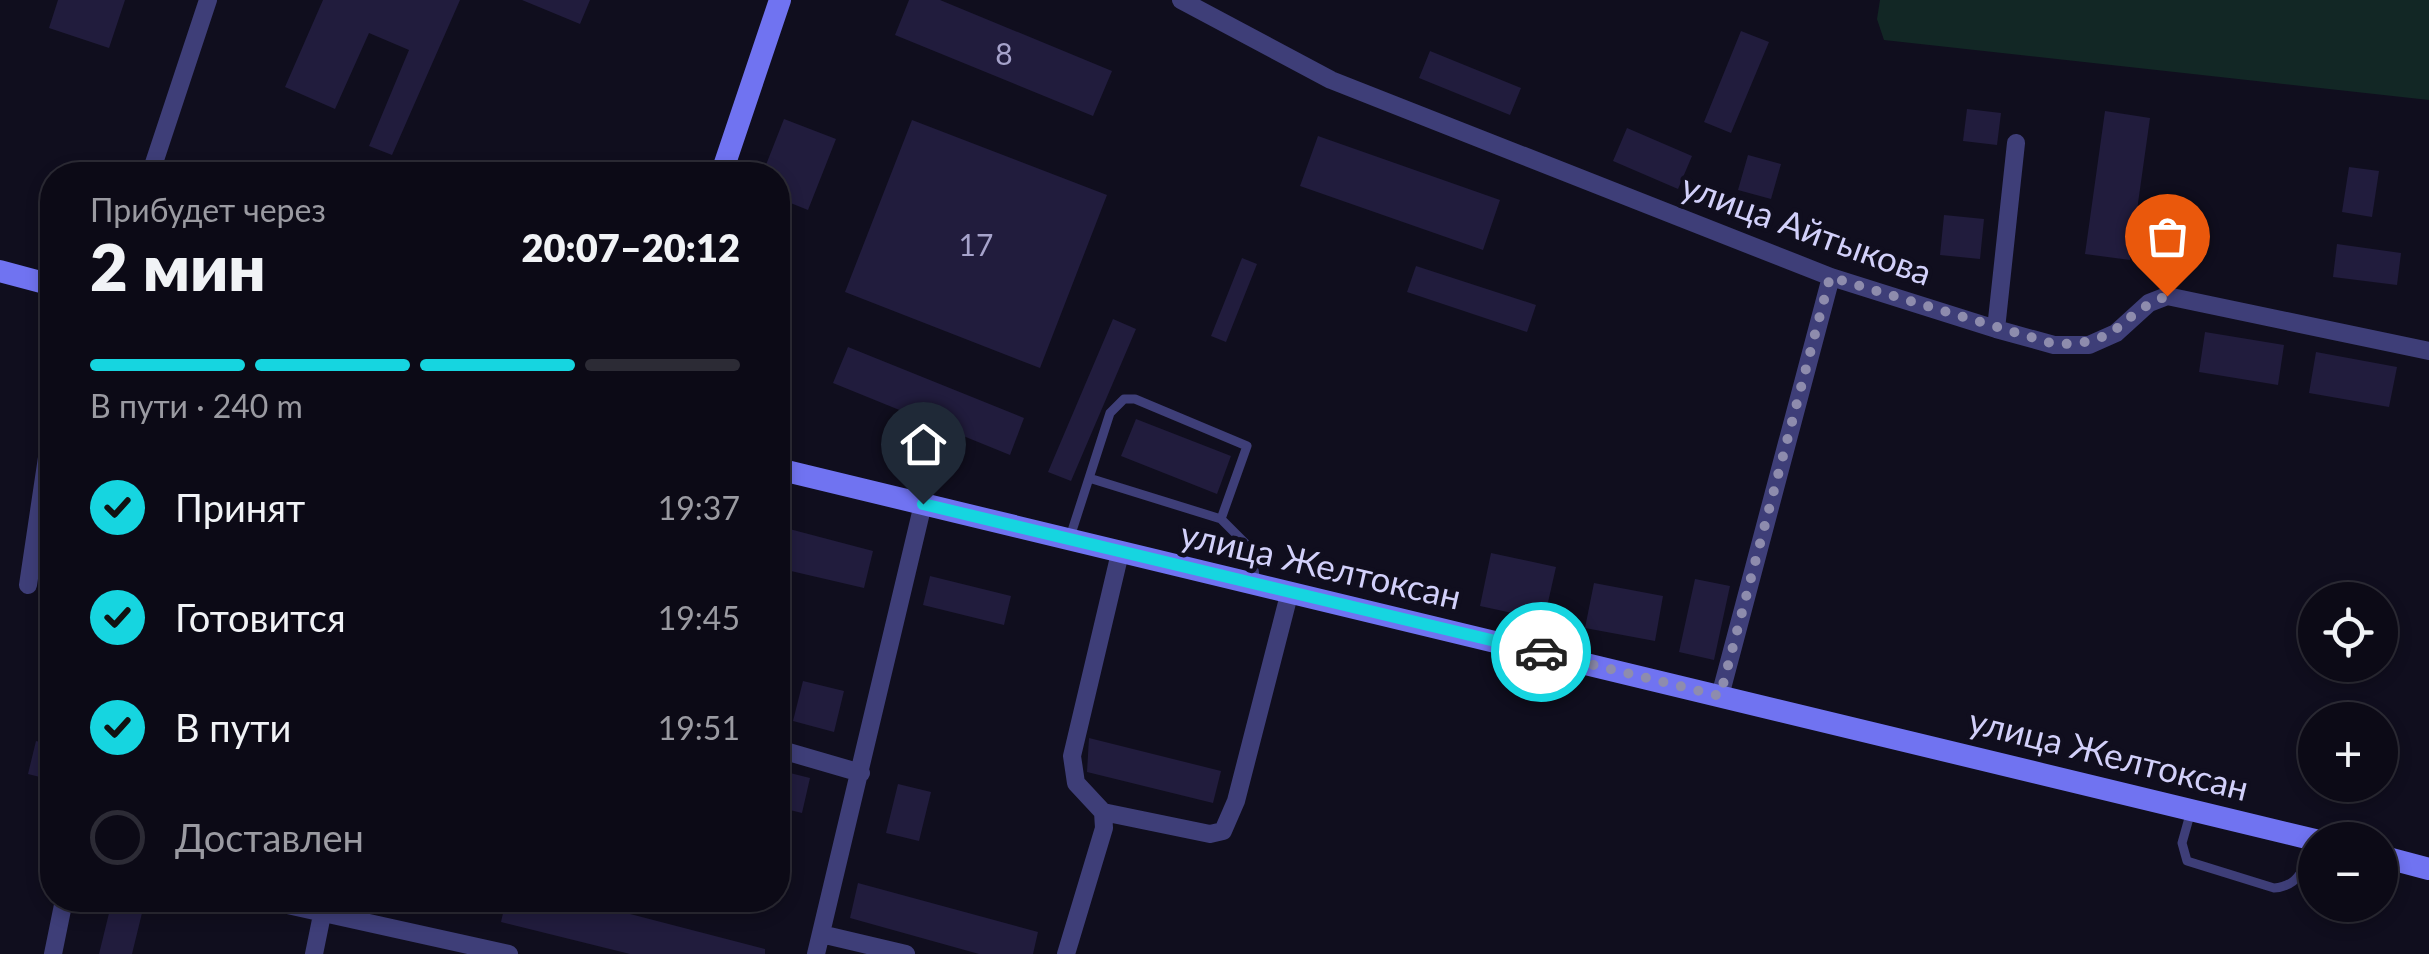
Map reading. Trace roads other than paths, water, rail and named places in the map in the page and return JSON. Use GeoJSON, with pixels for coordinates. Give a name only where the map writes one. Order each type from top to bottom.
{"type":"FeatureCollection","features":[{"type":"Feature","properties":{"kind":"street"},"geometry":{"type":"LineString","coordinates":[[154,162],[208,0]]}},
{"type":"Feature","properties":{"kind":"street"},"geometry":{"type":"LineString","coordinates":[[725,162],[780,0]]}},
{"type":"Feature","properties":{"kind":"street","name":"улица Айтыкова"},"geometry":{"type":"LineString","coordinates":[[1181,0],[1332,80],[1830,277],[1996,329],[2054,344],[2089,345],[2116,333],[2150,303],[2167,296],[2429,351]]}},
{"type":"Feature","properties":{"kind":"street"},"geometry":{"type":"LineString","coordinates":[[1996,329],[2016,143]]}},
{"type":"Feature","properties":{"kind":"street"},"geometry":{"type":"LineString","coordinates":[[0,271],[40,282]]}},
{"type":"Feature","properties":{"kind":"street"},"geometry":{"type":"LineString","coordinates":[[1720,696],[1830,277]]}},
{"type":"Feature","properties":{"kind":"street","name":"улица Желтоксан"},"geometry":{"type":"LineString","coordinates":[[790,472],[2298,836]]}},
{"type":"Feature","properties":{"kind":"street"},"geometry":{"type":"LineString","coordinates":[[28,584],[40,504]]}},
{"type":"Feature","properties":{"kind":"street"},"geometry":{"type":"LineString","coordinates":[[816,954],[923,504]]}},
{"type":"Feature","properties":{"kind":"street"},"geometry":{"type":"LineString","coordinates":[[1120,554],[1072,756],[1076,783],[1103,812],[1210,834],[1223,831],[1236,801],[1290,592]]}},
{"type":"Feature","properties":{"kind":"street"},"geometry":{"type":"LineString","coordinates":[[790,752],[861,773]]}},
{"type":"Feature","properties":{"kind":"street"},"geometry":{"type":"LineString","coordinates":[[1066,954],[1102,839],[1103,812]]}},
{"type":"Feature","properties":{"kind":"street"},"geometry":{"type":"LineString","coordinates":[[2398,861],[2429,869]]}},
{"type":"Feature","properties":{"kind":"street"},"geometry":{"type":"LineString","coordinates":[[53,954],[62,912]]}},
{"type":"Feature","properties":{"kind":"street"},"geometry":{"type":"LineString","coordinates":[[314,954],[323,912]]}},
{"type":"Feature","properties":{"kind":"street"},"geometry":{"type":"LineString","coordinates":[[344,912],[510,954]]}},
{"type":"Feature","properties":{"kind":"street"},"geometry":{"type":"LineString","coordinates":[[820,934],[906,954]]}},
{"type":"Feature","properties":{"kind":"lane"},"geometry":{"type":"LineString","coordinates":[[1069,539],[1110,413],[1124,399],[1135,399],[1243,441],[1247,453],[1221,519]]}},
{"type":"Feature","properties":{"kind":"lane"},"geometry":{"type":"LineString","coordinates":[[1089,478],[1221,519],[1251,549],[1256,583]]}},
{"type":"Feature","properties":{"kind":"lane"},"geometry":{"type":"LineString","coordinates":[[2192,809],[2182,843],[2187,861],[2274,888],[2286,887],[2298,876]]}}]}
